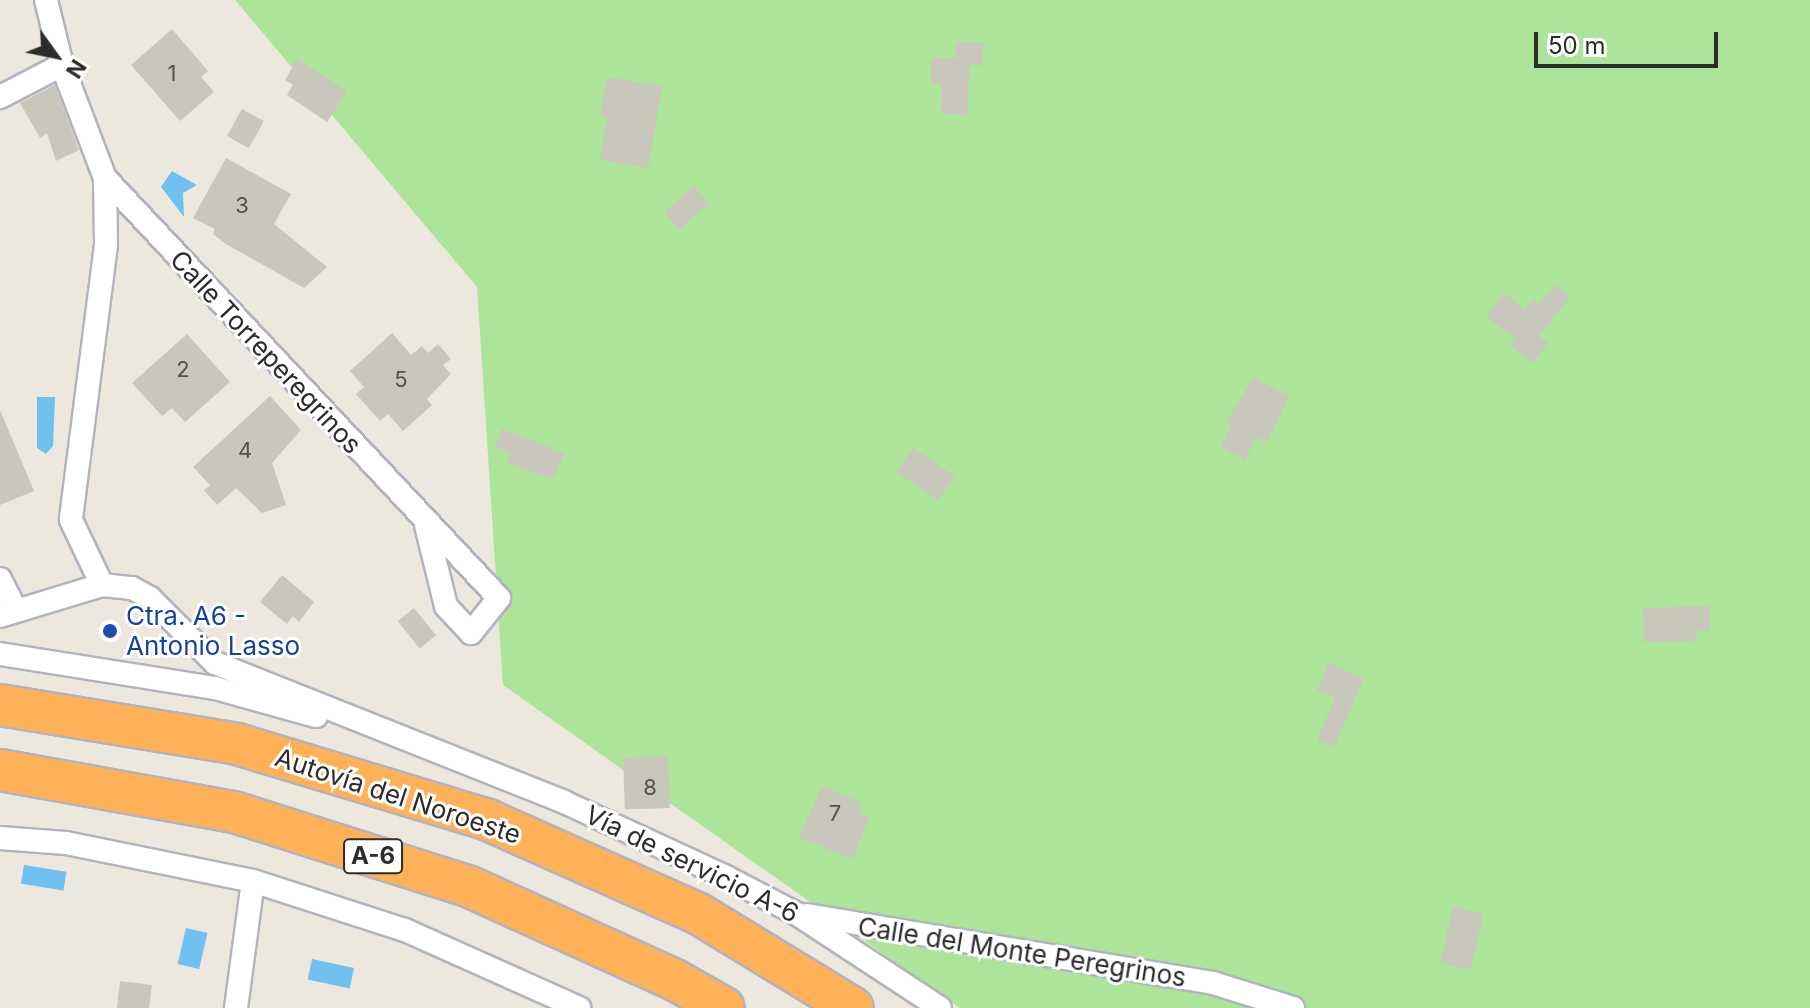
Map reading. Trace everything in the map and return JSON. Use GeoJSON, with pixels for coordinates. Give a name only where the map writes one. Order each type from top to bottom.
{"type":"FeatureCollection","features":[{"type":"Feature","properties":{"kind":"highway","name":"Autovía del Noroeste"},"geometry":{"type":"LineString","coordinates":[[0,705],[39,707],[237,744],[488,820],[699,914],[853,1008]]}},
{"type":"Feature","properties":{"kind":"highway","name":"A-6"},"geometry":{"type":"LineString","coordinates":[[0,770],[234,812],[470,887],[675,980],[724,1008]]}},
{"type":"Feature","properties":{"kind":"street"},"geometry":{"type":"LineString","coordinates":[[46,0],[62,65],[105,178],[106,245],[71,520],[102,585]]}},
{"type":"Feature","properties":{"kind":"street"},"geometry":{"type":"LineString","coordinates":[[0,97],[62,65]]}},
{"type":"Feature","properties":{"kind":"street","name":"Calle Torreperegrinos"},"geometry":{"type":"LineString","coordinates":[[105,178],[426,525]]}},
{"type":"Feature","properties":{"kind":"street"},"geometry":{"type":"LineString","coordinates":[[0,579],[7,612],[102,585],[132,588],[150,598],[215,663],[429,748]]}},
{"type":"Feature","properties":{"kind":"street"},"geometry":{"type":"LineString","coordinates":[[0,654],[215,688],[429,748]]}},
{"type":"Feature","properties":{"kind":"street","name":"Vía de servicio A-6"},"geometry":{"type":"LineString","coordinates":[[429,748],[564,802],[797,914],[940,1008]]}},
{"type":"Feature","properties":{"kind":"street"},"geometry":{"type":"LineString","coordinates":[[0,838],[66,843],[253,881],[405,930],[579,1008]]}},
{"type":"Feature","properties":{"kind":"street"},"geometry":{"type":"LineString","coordinates":[[236,1008],[253,881]]}},
{"type":"Feature","properties":{"kind":"street","name":"Calle del Monte Peregrinos"},"geometry":{"type":"LineString","coordinates":[[797,914],[1213,983],[1293,1008]]}},
{"type":"Feature","properties":{"kind":"green space"},"geometry":{"type":"Polygon","coordinates":[[[235,0],[1810,0],[1810,1008],[960,1008],[503,685],[477,287],[235,0]]]}},
{"type":"Feature","properties":{"kind":"water"},"geometry":{"type":"Polygon","coordinates":[[[172,171],[197,185],[183,193],[184,217],[161,187],[172,171]]]}},
{"type":"Feature","properties":{"kind":"water"},"geometry":{"type":"Polygon","coordinates":[[[37,397],[55,397],[53,446],[46,454],[37,448],[37,397]]]}},
{"type":"Feature","properties":{"kind":"water"},"geometry":{"type":"Polygon","coordinates":[[[24,865],[66,872],[63,890],[21,884],[24,865]]]}},
{"type":"Feature","properties":{"kind":"water"},"geometry":{"type":"Polygon","coordinates":[[[186,928],[207,933],[199,969],[178,964],[186,928]]]}},
{"type":"Feature","properties":{"kind":"water"},"geometry":{"type":"Polygon","coordinates":[[[312,959],[354,968],[350,988],[308,980],[312,959]]]}},
{"type":"Feature","properties":{"kind":"building"},"geometry":{"type":"Polygon","coordinates":[[[172,29],[208,71],[201,77],[214,92],[180,121],[131,65],[172,29]]]}},
{"type":"Feature","properties":{"kind":"building"},"geometry":{"type":"Polygon","coordinates":[[[956,42],[983,42],[983,65],[969,65],[968,115],[941,114],[942,84],[931,84],[931,58],[956,58],[956,42]]]}},
{"type":"Feature","properties":{"kind":"building"},"geometry":{"type":"Polygon","coordinates":[[[297,59],[347,91],[327,122],[287,95],[293,85],[285,80],[297,59]]]}},
{"type":"Feature","properties":{"kind":"building"},"geometry":{"type":"Polygon","coordinates":[[[613,78],[662,86],[648,168],[600,160],[607,116],[600,115],[606,80],[613,78]]]}},
{"type":"Feature","properties":{"kind":"building"},"geometry":{"type":"Polygon","coordinates":[[[55,85],[79,150],[56,161],[47,133],[40,138],[20,103],[55,85]]]}},
{"type":"Feature","properties":{"kind":"building"},"geometry":{"type":"Polygon","coordinates":[[[242,109],[264,121],[249,148],[227,136],[242,109]]]}},
{"type":"Feature","properties":{"kind":"building"},"geometry":{"type":"Polygon","coordinates":[[[226,158],[291,194],[274,224],[327,267],[304,288],[226,244],[213,234],[215,229],[193,218],[226,158]]]}},
{"type":"Feature","properties":{"kind":"building"},"geometry":{"type":"Polygon","coordinates":[[[694,186],[709,203],[679,230],[664,212],[694,186]]]}},
{"type":"Feature","properties":{"kind":"building"},"geometry":{"type":"Polygon","coordinates":[[[1555,285],[1571,296],[1539,336],[1548,343],[1533,363],[1510,346],[1515,339],[1486,316],[1504,293],[1525,310],[1533,300],[1539,305],[1555,285]]]}},
{"type":"Feature","properties":{"kind":"building"},"geometry":{"type":"Polygon","coordinates":[[[392,333],[411,355],[422,346],[428,353],[438,344],[451,359],[443,365],[451,374],[427,399],[432,405],[403,431],[388,414],[380,421],[356,394],[364,387],[350,371],[392,333]]]}},
{"type":"Feature","properties":{"kind":"building"},"geometry":{"type":"Polygon","coordinates":[[[187,334],[230,382],[185,422],[172,408],[162,416],[132,383],[187,334]]]}},
{"type":"Feature","properties":{"kind":"building"},"geometry":{"type":"Polygon","coordinates":[[[1253,378],[1290,396],[1267,442],[1256,437],[1245,460],[1221,447],[1231,425],[1226,422],[1253,378]]]}},
{"type":"Feature","properties":{"kind":"building"},"geometry":{"type":"Polygon","coordinates":[[[270,396],[301,430],[272,463],[286,505],[262,513],[236,488],[217,505],[204,490],[210,485],[193,467],[270,396]]]}},
{"type":"Feature","properties":{"kind":"building"},"geometry":{"type":"Polygon","coordinates":[[[0,410],[34,491],[0,505],[0,410]]]}},
{"type":"Feature","properties":{"kind":"building"},"geometry":{"type":"Polygon","coordinates":[[[502,429],[564,453],[554,479],[507,464],[510,452],[495,447],[502,429]]]}},
{"type":"Feature","properties":{"kind":"building"},"geometry":{"type":"Polygon","coordinates":[[[913,448],[954,476],[938,500],[897,472],[913,448]]]}},
{"type":"Feature","properties":{"kind":"building"},"geometry":{"type":"Polygon","coordinates":[[[282,575],[314,602],[299,622],[293,616],[287,624],[260,602],[282,575]]]}},
{"type":"Feature","properties":{"kind":"building"},"geometry":{"type":"Polygon","coordinates":[[[1709,606],[1710,631],[1696,631],[1697,641],[1644,642],[1643,608],[1709,606]]]}},
{"type":"Feature","properties":{"kind":"building"},"geometry":{"type":"Polygon","coordinates":[[[414,608],[436,635],[420,648],[398,621],[414,608]]]}},
{"type":"Feature","properties":{"kind":"building"},"geometry":{"type":"Polygon","coordinates":[[[1329,663],[1364,679],[1334,747],[1317,740],[1335,698],[1317,690],[1329,663]]]}},
{"type":"Feature","properties":{"kind":"building"},"geometry":{"type":"Polygon","coordinates":[[[668,756],[670,808],[625,810],[623,758],[668,756]]]}},
{"type":"Feature","properties":{"kind":"building"},"geometry":{"type":"Polygon","coordinates":[[[822,786],[860,802],[860,814],[869,817],[853,859],[799,838],[822,786]]]}},
{"type":"Feature","properties":{"kind":"building"},"geometry":{"type":"Polygon","coordinates":[[[1453,907],[1483,914],[1470,970],[1440,963],[1453,907]]]}},
{"type":"Feature","properties":{"kind":"building"},"geometry":{"type":"Polygon","coordinates":[[[120,981],[152,985],[149,1008],[117,1008],[120,981]]]}},
{"type":"Feature","properties":{"kind":"place","name":"Ctra. A6 - Antonio Lasso"},"geometry":{"type":"Point","coordinates":[110,631]}}]}
